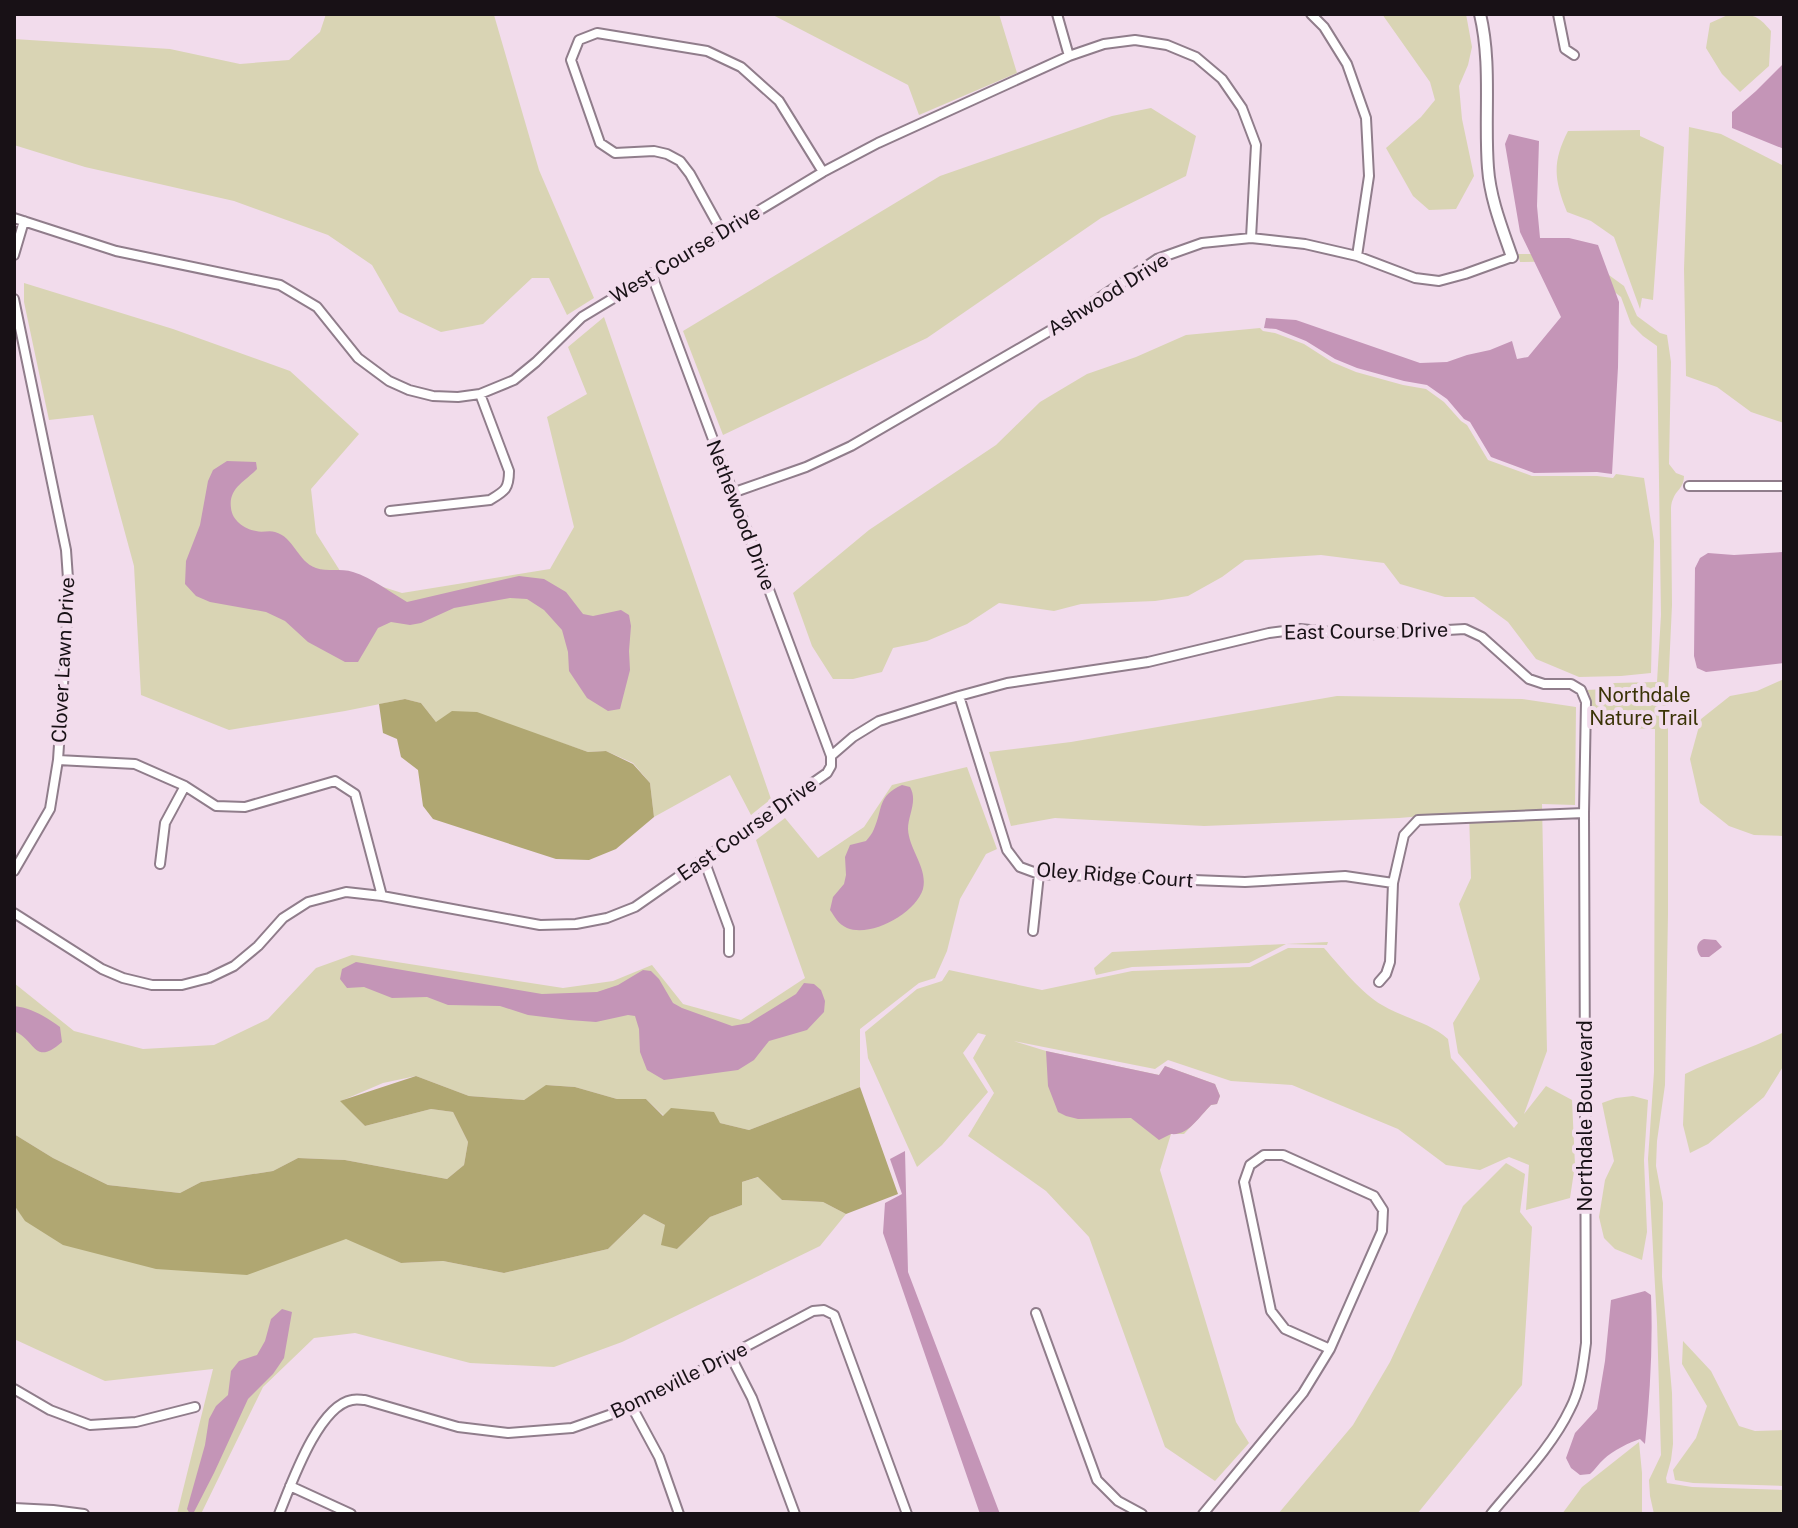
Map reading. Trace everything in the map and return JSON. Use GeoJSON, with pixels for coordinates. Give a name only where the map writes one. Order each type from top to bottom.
{"type":"FeatureCollection","features":[{"type":"Feature","properties":{"kind":"street"},"geometry":{"type":"LineString","coordinates":[[1057,14],[1069,56]]}},
{"type":"Feature","properties":{"kind":"street"},"geometry":{"type":"LineString","coordinates":[[1311,14],[1324,27],[1347,64],[1366,118],[1369,176],[1357,256]]}},
{"type":"Feature","properties":{"kind":"street"},"geometry":{"type":"LineString","coordinates":[[1480,14],[1486,37],[1488,170],[1494,204],[1512,257]]}},
{"type":"Feature","properties":{"kind":"street"},"geometry":{"type":"LineString","coordinates":[[1558,14],[1565,49],[1574,55]]}},
{"type":"Feature","properties":{"kind":"street"},"geometry":{"type":"LineString","coordinates":[[722,232],[680,161],[654,151],[615,153],[600,143],[571,60],[579,40],[597,33],[707,51],[741,67],[779,101],[823,172]]}},
{"type":"Feature","properties":{"kind":"street","name":"West Course Drive"},"geometry":{"type":"LineString","coordinates":[[14,218],[116,251],[280,285],[317,307],[358,358],[389,381],[433,396],[480,394],[514,380],[582,317],[823,172],[878,143],[1069,56],[1104,44],[1135,40],[1167,45],[1196,57],[1222,79],[1242,108],[1256,145],[1251,238]]}},
{"type":"Feature","properties":{"kind":"street"},"geometry":{"type":"LineString","coordinates":[[14,255],[24,221]]}},
{"type":"Feature","properties":{"kind":"street","name":"Ashwood Drive"},"geometry":{"type":"LineString","coordinates":[[732,493],[806,467],[851,446],[1058,326],[1157,259],[1202,243],[1251,238],[1305,244],[1357,256],[1415,278],[1439,281],[1512,257]]}},
{"type":"Feature","properties":{"kind":"street","name":"Nethewood Drive"},"geometry":{"type":"LineString","coordinates":[[651,273],[831,756]]}},
{"type":"Feature","properties":{"kind":"street","name":"Clover Lawn Drive"},"geometry":{"type":"LineString","coordinates":[[14,299],[66,550],[69,593],[58,760],[50,809],[14,871]]}},
{"type":"Feature","properties":{"kind":"street"},"geometry":{"type":"LineString","coordinates":[[390,511],[490,500],[504,491],[509,482],[509,471],[480,394]]}},
{"type":"Feature","properties":{"kind":"street"},"geometry":{"type":"LineString","coordinates":[[1689,486],[1784,486]]}},
{"type":"Feature","properties":{"kind":"street","name":"East Course Drive"},"geometry":{"type":"LineString","coordinates":[[14,913],[102,969],[152,985],[182,985],[209,978],[234,966],[258,946],[283,918],[308,902],[346,892],[540,925],[576,924],[607,918],[635,907],[827,773],[831,756],[879,721],[1007,683],[1148,662],[1269,633],[1300,629],[1359,635],[1465,629],[1482,637],[1529,679],[1544,684],[1571,684],[1581,690]]}},
{"type":"Feature","properties":{"kind":"street","name":"Northdale Boulevard"},"geometry":{"type":"LineString","coordinates":[[1491,1514],[1555,1436],[1571,1408],[1585,1355],[1586,702],[1581,690]]}},
{"type":"Feature","properties":{"kind":"street","name":"Oley Ridge Court"},"geometry":{"type":"LineString","coordinates":[[959,696],[1007,850],[1020,867],[1039,874],[1245,882],[1345,876],[1393,883]]}},
{"type":"Feature","properties":{"kind":"street"},"geometry":{"type":"LineString","coordinates":[[58,760],[135,764],[185,786],[216,806],[245,807],[335,781],[355,794],[382,896]]}},
{"type":"Feature","properties":{"kind":"street"},"geometry":{"type":"LineString","coordinates":[[160,864],[165,823],[185,786]]}},
{"type":"Feature","properties":{"kind":"street"},"geometry":{"type":"LineString","coordinates":[[1379,982],[1390,962],[1393,883],[1404,835],[1418,820],[1584,813]]}},
{"type":"Feature","properties":{"kind":"street"},"geometry":{"type":"LineString","coordinates":[[704,860],[729,928],[729,952]]}},
{"type":"Feature","properties":{"kind":"street"},"geometry":{"type":"LineString","coordinates":[[1033,931],[1039,874]]}},
{"type":"Feature","properties":{"kind":"street"},"geometry":{"type":"LineString","coordinates":[[1203,1514],[1303,1393],[1330,1349],[1382,1231],[1383,1210],[1374,1196],[1283,1155],[1264,1155],[1250,1165],[1244,1182],[1271,1311],[1285,1329],[1330,1349]]}},
{"type":"Feature","properties":{"kind":"street","name":"Bonneville Drive"},"geometry":{"type":"LineString","coordinates":[[279,1514],[303,1455],[317,1431],[337,1407],[351,1400],[365,1400],[458,1427],[508,1433],[572,1428],[632,1407],[813,1311],[824,1310],[834,1315],[907,1514]]}},
{"type":"Feature","properties":{"kind":"street"},"geometry":{"type":"LineString","coordinates":[[1036,1313],[1097,1480],[1118,1501],[1142,1514]]}},
{"type":"Feature","properties":{"kind":"street"},"geometry":{"type":"LineString","coordinates":[[730,1355],[752,1398],[795,1514]]}},
{"type":"Feature","properties":{"kind":"street"},"geometry":{"type":"LineString","coordinates":[[14,1389],[50,1410],[90,1425],[136,1422],[195,1407]]}},
{"type":"Feature","properties":{"kind":"street"},"geometry":{"type":"LineString","coordinates":[[632,1407],[659,1457],[679,1514]]}},
{"type":"Feature","properties":{"kind":"street"},"geometry":{"type":"LineString","coordinates":[[290,1486],[351,1514]]}},
{"type":"Feature","properties":{"kind":"street"},"geometry":{"type":"LineString","coordinates":[[14,1508],[84,1514]]}},
{"type":"Feature","properties":{"kind":"green space"},"geometry":{"type":"Polygon","coordinates":[[[326,14],[495,14],[539,170],[594,298],[567,315],[549,278],[532,278],[483,324],[441,332],[399,312],[372,265],[328,235],[234,201],[85,167],[14,145],[14,39],[170,49],[240,64],[289,60],[320,32],[326,14]]]}},
{"type":"Feature","properties":{"kind":"green space"},"geometry":{"type":"Polygon","coordinates":[[[771,14],[999,14],[1017,73],[919,115],[908,85],[771,14]]]}},
{"type":"Feature","properties":{"kind":"green space"},"geometry":{"type":"Polygon","coordinates":[[[1382,14],[1466,14],[1472,47],[1459,86],[1462,119],[1474,176],[1456,209],[1429,210],[1413,196],[1386,148],[1435,100],[1430,82],[1382,14]]]}},
{"type":"Feature","properties":{"kind":"green space"},"geometry":{"type":"Polygon","coordinates":[[[1730,14],[1754,16],[1771,31],[1769,66],[1740,92],[1722,74],[1706,48],[1710,23],[1730,14]]]}},
{"type":"Feature","properties":{"kind":"green space"},"geometry":{"type":"Polygon","coordinates":[[[1151,108],[1196,136],[1186,176],[1101,218],[927,338],[723,435],[683,331],[940,176],[1112,116],[1151,108]]]}},
{"type":"Feature","properties":{"kind":"green space"},"geometry":{"type":"Polygon","coordinates":[[[1689,127],[1721,134],[1784,166],[1784,423],[1751,412],[1717,387],[1686,376],[1684,269],[1689,127]]]}},
{"type":"Feature","properties":{"kind":"green space"},"geometry":{"type":"Polygon","coordinates":[[[1640,130],[1640,136],[1664,147],[1653,300],[1642,298],[1640,309],[1614,237],[1591,221],[1567,212],[1557,180],[1557,162],[1568,131],[1640,130]]]}},
{"type":"Feature","properties":{"kind":"green space","name":"Northdale Nature Trail"},"geometry":{"type":"Polygon","coordinates":[[[1573,249],[1624,286],[1637,316],[1667,335],[1671,362],[1669,464],[1676,473],[1684,476],[1671,508],[1665,1085],[1656,1166],[1663,1203],[1662,1277],[1672,1393],[1673,1444],[1666,1478],[1667,1483],[1692,1487],[1784,1490],[1784,1514],[1654,1514],[1650,1496],[1649,1480],[1661,1455],[1648,1159],[1654,1072],[1655,729],[1590,727],[1590,695],[1587,690],[1605,689],[1614,683],[1657,682],[1661,615],[1657,346],[1631,324],[1621,297],[1574,261],[1520,262],[1518,254],[1573,249]]]}},
{"type":"Feature","properties":{"kind":"green space"},"geometry":{"type":"Polygon","coordinates":[[[24,283],[173,329],[290,371],[359,434],[311,489],[316,533],[342,574],[402,593],[550,569],[574,527],[547,417],[587,394],[568,347],[604,317],[771,799],[751,815],[730,775],[654,817],[650,783],[633,763],[606,751],[588,752],[539,735],[436,722],[421,703],[405,699],[229,730],[141,695],[134,566],[93,415],[49,420],[24,302],[24,283]]]}},
{"type":"Feature","properties":{"kind":"green space"},"geometry":{"type":"Polygon","coordinates":[[[1260,328],[1304,344],[1332,362],[1356,372],[1426,389],[1467,425],[1488,460],[1532,476],[1613,478],[1616,474],[1644,478],[1654,541],[1651,673],[1579,677],[1536,659],[1508,622],[1474,597],[1445,597],[1400,584],[1384,563],[1321,555],[1245,560],[1188,596],[1155,601],[1081,604],[1054,611],[999,603],[967,624],[927,641],[893,648],[882,672],[853,679],[833,679],[812,646],[793,593],[869,530],[996,445],[1040,402],[1087,374],[1186,335],[1260,328]]]}},
{"type":"Feature","properties":{"kind":"green space"},"geometry":{"type":"Polygon","coordinates":[[[1784,679],[1784,836],[1754,835],[1729,826],[1700,803],[1690,759],[1701,719],[1730,696],[1757,691],[1784,679]]]}},
{"type":"Feature","properties":{"kind":"green space"},"geometry":{"type":"Polygon","coordinates":[[[1337,696],[1522,699],[1576,707],[1575,805],[1542,804],[1547,1051],[1524,1114],[1546,1086],[1572,1100],[1575,1165],[1570,1198],[1526,1210],[1529,1165],[1509,1157],[1480,1170],[1446,1165],[1398,1129],[1292,1085],[1231,1081],[1168,1060],[1155,1069],[1014,1041],[1046,1051],[1159,1075],[1165,1066],[1215,1084],[1220,1096],[1217,1104],[1211,1105],[1184,1134],[1171,1134],[1160,1170],[1236,1422],[1249,1443],[1215,1481],[1165,1447],[1089,1237],[1046,1191],[968,1136],[994,1093],[973,1058],[986,1035],[978,1033],[963,1053],[988,1092],[942,1145],[917,1167],[868,1058],[865,1032],[917,989],[942,981],[949,970],[1042,990],[1132,971],[1250,967],[1288,948],[1324,948],[1374,1000],[1433,1028],[1448,1039],[1451,1058],[1514,1128],[1518,1123],[1458,1053],[1453,1023],[1480,979],[1459,904],[1471,878],[1469,812],[1204,826],[1055,818],[1011,826],[989,752],[1071,742],[1337,696]]]}},
{"type":"Feature","properties":{"kind":"green space"},"geometry":{"type":"Polygon","coordinates":[[[967,767],[997,849],[986,854],[960,899],[947,951],[935,978],[919,983],[860,1029],[860,1087],[749,1130],[664,1116],[646,1099],[617,1099],[575,1087],[547,1085],[524,1100],[469,1096],[416,1076],[383,1083],[341,1101],[365,1126],[431,1109],[453,1112],[468,1142],[464,1165],[447,1179],[345,1160],[298,1158],[273,1171],[201,1182],[180,1193],[108,1185],[53,1158],[14,1134],[14,983],[74,1031],[143,1049],[214,1045],[268,1019],[316,968],[352,955],[563,988],[613,981],[652,965],[683,1004],[741,1020],[805,978],[756,840],[785,818],[818,858],[864,827],[892,785],[967,767]]]}},
{"type":"Feature","properties":{"kind":"green space"},"geometry":{"type":"Polygon","coordinates":[[[1328,942],[1327,945],[1286,944],[1249,963],[1132,967],[1096,975],[1094,968],[1112,952],[1328,942]]]}},
{"type":"Feature","properties":{"kind":"green space"},"geometry":{"type":"Polygon","coordinates":[[[1784,1032],[1784,1065],[1764,1097],[1708,1144],[1690,1153],[1683,1125],[1685,1074],[1784,1032]]]}},
{"type":"Feature","properties":{"kind":"green space"},"geometry":{"type":"Polygon","coordinates":[[[1633,1096],[1648,1100],[1644,1160],[1647,1232],[1642,1260],[1615,1249],[1604,1238],[1599,1217],[1605,1180],[1614,1161],[1602,1103],[1633,1096]]]}},
{"type":"Feature","properties":{"kind":"green space"},"geometry":{"type":"Polygon","coordinates":[[[1506,1163],[1525,1174],[1520,1212],[1532,1227],[1522,1385],[1417,1514],[1278,1514],[1353,1425],[1390,1362],[1463,1206],[1506,1163]]]}},
{"type":"Feature","properties":{"kind":"green space"},"geometry":{"type":"Polygon","coordinates":[[[759,1177],[782,1200],[823,1202],[846,1214],[820,1246],[622,1342],[554,1367],[470,1363],[355,1333],[314,1338],[263,1387],[201,1514],[177,1514],[213,1369],[105,1381],[14,1339],[14,1205],[26,1221],[346,1238],[401,1263],[443,1261],[504,1273],[608,1249],[644,1214],[665,1225],[677,1249],[710,1217],[742,1205],[742,1182],[759,1177]]]}},
{"type":"Feature","properties":{"kind":"green space"},"geometry":{"type":"Polygon","coordinates":[[[1683,1341],[1711,1371],[1739,1426],[1755,1431],[1784,1430],[1784,1486],[1675,1480],[1673,1470],[1696,1438],[1707,1406],[1682,1364],[1683,1341]]]}},
{"type":"Feature","properties":{"kind":"green space"},"geometry":{"type":"Polygon","coordinates":[[[1639,1442],[1642,1514],[1562,1514],[1582,1487],[1639,1442]]]}},
{"type":"Feature","properties":{"kind":"shaded area"},"geometry":{"type":"Polygon","coordinates":[[[1784,63],[1784,149],[1732,128],[1732,112],[1784,63]]]}},
{"type":"Feature","properties":{"kind":"shaded area"},"geometry":{"type":"Polygon","coordinates":[[[1509,134],[1539,141],[1537,206],[1540,238],[1569,238],[1598,245],[1619,302],[1612,474],[1534,473],[1491,457],[1470,422],[1447,399],[1427,385],[1357,368],[1306,341],[1276,329],[1264,328],[1266,318],[1296,320],[1420,363],[1447,362],[1512,341],[1517,359],[1528,357],[1561,317],[1520,232],[1505,144],[1509,134]]]}},
{"type":"Feature","properties":{"kind":"shaded area"},"geometry":{"type":"Polygon","coordinates":[[[227,461],[256,462],[257,469],[232,495],[231,508],[236,520],[252,530],[273,531],[281,535],[304,560],[316,568],[360,575],[407,602],[519,576],[544,579],[566,592],[583,614],[593,616],[621,610],[629,615],[630,670],[620,709],[608,711],[587,698],[569,671],[562,630],[544,610],[527,599],[510,598],[454,608],[410,625],[391,622],[378,628],[358,662],[345,662],[308,642],[285,621],[266,612],[210,602],[196,596],[185,584],[186,561],[200,525],[208,481],[213,470],[227,461]]]}},
{"type":"Feature","properties":{"kind":"shaded area"},"geometry":{"type":"Polygon","coordinates":[[[1784,552],[1784,663],[1706,672],[1697,668],[1694,656],[1695,568],[1700,558],[1708,553],[1784,552]]]}},
{"type":"Feature","properties":{"kind":"shaded area"},"geometry":{"type":"Polygon","coordinates":[[[405,699],[421,703],[436,722],[452,711],[477,712],[588,752],[606,751],[633,764],[650,783],[654,817],[616,849],[589,860],[556,859],[433,819],[423,806],[418,770],[401,757],[397,739],[383,733],[379,704],[405,699]]]}},
{"type":"Feature","properties":{"kind":"shaded area"},"geometry":{"type":"Polygon","coordinates":[[[902,785],[910,787],[912,792],[908,829],[923,874],[923,889],[912,907],[891,921],[868,930],[847,928],[830,910],[833,897],[844,884],[845,857],[850,845],[866,841],[874,829],[885,798],[902,785]]]}},
{"type":"Feature","properties":{"kind":"shaded area"},"geometry":{"type":"Polygon","coordinates":[[[1704,939],[1716,940],[1722,947],[1709,957],[1701,957],[1697,947],[1704,939]]]}},
{"type":"Feature","properties":{"kind":"shaded area"},"geometry":{"type":"Polygon","coordinates":[[[356,962],[542,994],[597,992],[618,985],[643,970],[651,971],[673,1003],[732,1026],[749,1023],[796,994],[804,983],[814,984],[821,990],[825,1001],[824,1012],[807,1030],[769,1041],[754,1060],[738,1070],[664,1080],[647,1070],[640,1052],[635,1016],[596,1022],[569,1020],[528,1015],[500,1006],[448,1005],[427,997],[392,998],[364,987],[347,988],[340,979],[342,969],[356,962]]]}},
{"type":"Feature","properties":{"kind":"shaded area"},"geometry":{"type":"Polygon","coordinates":[[[14,1006],[38,1014],[60,1027],[62,1042],[46,1052],[36,1049],[14,1031],[14,1006]]]}},
{"type":"Feature","properties":{"kind":"shaded area"},"geometry":{"type":"Polygon","coordinates":[[[1046,1051],[1159,1075],[1165,1066],[1215,1084],[1220,1096],[1217,1104],[1211,1105],[1188,1129],[1159,1140],[1131,1118],[1078,1119],[1066,1116],[1058,1112],[1048,1086],[1046,1051]]]}},
{"type":"Feature","properties":{"kind":"shaded area"},"geometry":{"type":"Polygon","coordinates":[[[416,1076],[469,1096],[524,1100],[546,1085],[575,1087],[617,1099],[646,1099],[663,1116],[671,1108],[714,1112],[720,1123],[749,1130],[860,1087],[898,1194],[846,1214],[823,1202],[782,1200],[758,1177],[742,1182],[742,1205],[710,1217],[677,1249],[661,1245],[665,1225],[644,1214],[608,1249],[504,1273],[443,1261],[401,1263],[346,1239],[247,1275],[156,1269],[63,1245],[25,1221],[14,1205],[14,1134],[53,1158],[108,1185],[180,1193],[201,1182],[273,1171],[298,1158],[345,1160],[447,1179],[464,1165],[468,1142],[453,1112],[431,1109],[365,1126],[340,1101],[416,1076]]]}},
{"type":"Feature","properties":{"kind":"shaded area"},"geometry":{"type":"Polygon","coordinates":[[[905,1151],[908,1272],[1000,1514],[980,1514],[883,1233],[885,1203],[902,1194],[890,1159],[905,1151]]]}},
{"type":"Feature","properties":{"kind":"shaded area"},"geometry":{"type":"Polygon","coordinates":[[[1645,1291],[1651,1295],[1652,1332],[1645,1444],[1640,1439],[1626,1445],[1607,1456],[1590,1474],[1580,1475],[1571,1468],[1566,1458],[1575,1433],[1597,1409],[1611,1300],[1645,1291]]]}},
{"type":"Feature","properties":{"kind":"shaded area"},"geometry":{"type":"Polygon","coordinates":[[[282,1309],[292,1312],[284,1358],[248,1399],[214,1473],[193,1514],[190,1514],[187,1509],[209,1419],[216,1406],[228,1395],[231,1371],[239,1361],[257,1355],[271,1319],[282,1309]]]}}]}
